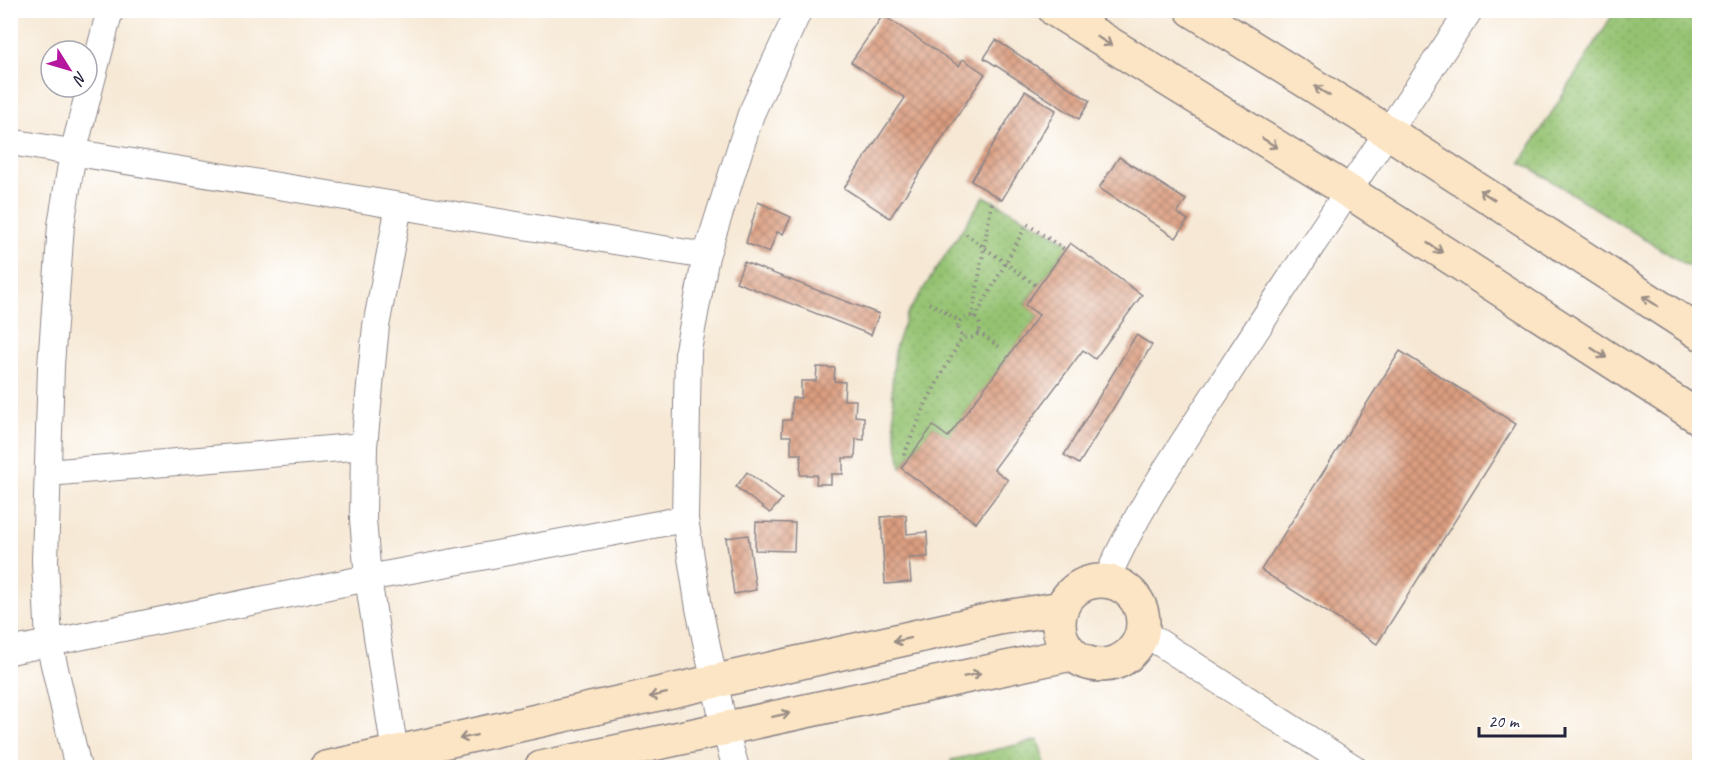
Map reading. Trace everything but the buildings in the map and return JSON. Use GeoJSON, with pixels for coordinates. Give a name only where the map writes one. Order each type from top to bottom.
{"type":"FeatureCollection","features":[{"type":"Feature","properties":{"kind":"main road"},"geometry":{"type":"LineString","coordinates":[[1055,10],[1348,191],[1700,418]]}},
{"type":"Feature","properties":{"kind":"main road"},"geometry":{"type":"LineString","coordinates":[[1192,10],[1388,132],[1700,333]]}},
{"type":"Feature","properties":{"kind":"main road"},"geometry":{"type":"LineString","coordinates":[[1106,581],[1121,586],[1133,595],[1141,609],[1143,632],[1132,653],[1104,666],[1089,664],[1071,654],[1059,631],[1059,623],[1062,608],[1076,589],[1090,582],[1106,581]]}},
{"type":"Feature","properties":{"kind":"main road"},"geometry":{"type":"LineString","coordinates":[[326,768],[999,618],[1062,608]]}},
{"type":"Feature","properties":{"kind":"main road"},"geometry":{"type":"LineString","coordinates":[[541,768],[1071,654]]}},
{"type":"Feature","properties":{"kind":"street"},"geometry":{"type":"LineString","coordinates":[[78,768],[49,643],[45,561],[51,366],[61,225],[73,153],[110,10]]}},
{"type":"Feature","properties":{"kind":"street"},"geometry":{"type":"LineString","coordinates":[[736,768],[724,727],[699,608],[685,519],[688,350],[706,256],[751,114],[799,10]]}},
{"type":"Feature","properties":{"kind":"street"},"geometry":{"type":"LineString","coordinates":[[1106,581],[1117,555],[1150,495],[1348,191],[1470,10]]}},
{"type":"Feature","properties":{"kind":"street"},"geometry":{"type":"LineString","coordinates":[[10,142],[706,256]]}},
{"type":"Feature","properties":{"kind":"street"},"geometry":{"type":"LineString","coordinates":[[395,753],[368,578],[363,519],[364,446],[376,326],[399,206]]}},
{"type":"Feature","properties":{"kind":"street"},"geometry":{"type":"LineString","coordinates":[[48,473],[364,446]]}},
{"type":"Feature","properties":{"kind":"street"},"geometry":{"type":"LineString","coordinates":[[10,651],[368,578],[685,519]]}},
{"type":"Feature","properties":{"kind":"street"},"geometry":{"type":"LineString","coordinates":[[1143,632],[1354,768]]}},
{"type":"Feature","properties":{"kind":"path"},"geometry":{"type":"LineString","coordinates":[[973,318],[992,201]]}},
{"type":"Feature","properties":{"kind":"path"},"geometry":{"type":"LineString","coordinates":[[973,318],[1027,224],[1064,249]]}},
{"type":"Feature","properties":{"kind":"path"},"geometry":{"type":"LineString","coordinates":[[966,234],[1038,287]]}},
{"type":"Feature","properties":{"kind":"path"},"geometry":{"type":"LineString","coordinates":[[929,303],[960,321]]}},
{"type":"Feature","properties":{"kind":"path"},"geometry":{"type":"LineString","coordinates":[[964,317],[973,318],[979,324],[978,332],[971,338],[963,336],[958,328],[960,321],[964,317]]}},
{"type":"Feature","properties":{"kind":"path"},"geometry":{"type":"LineString","coordinates":[[978,332],[1000,347]]}},
{"type":"Feature","properties":{"kind":"path"},"geometry":{"type":"LineString","coordinates":[[904,455],[926,403],[963,336]]}},
{"type":"Feature","properties":{"kind":"green space"},"geometry":{"type":"Polygon","coordinates":[[[1615,11],[1699,11],[1699,273],[1521,162],[1615,11]]]}},
{"type":"Feature","properties":{"kind":"green space"},"geometry":{"type":"Polygon","coordinates":[[[984,196],[1070,243],[1025,304],[1039,315],[948,437],[933,426],[901,468],[892,387],[895,348],[907,314],[984,196]]]}},
{"type":"Feature","properties":{"kind":"green space"},"geometry":{"type":"Polygon","coordinates":[[[1038,740],[1046,767],[954,767],[951,760],[1038,740]]]}}]}
